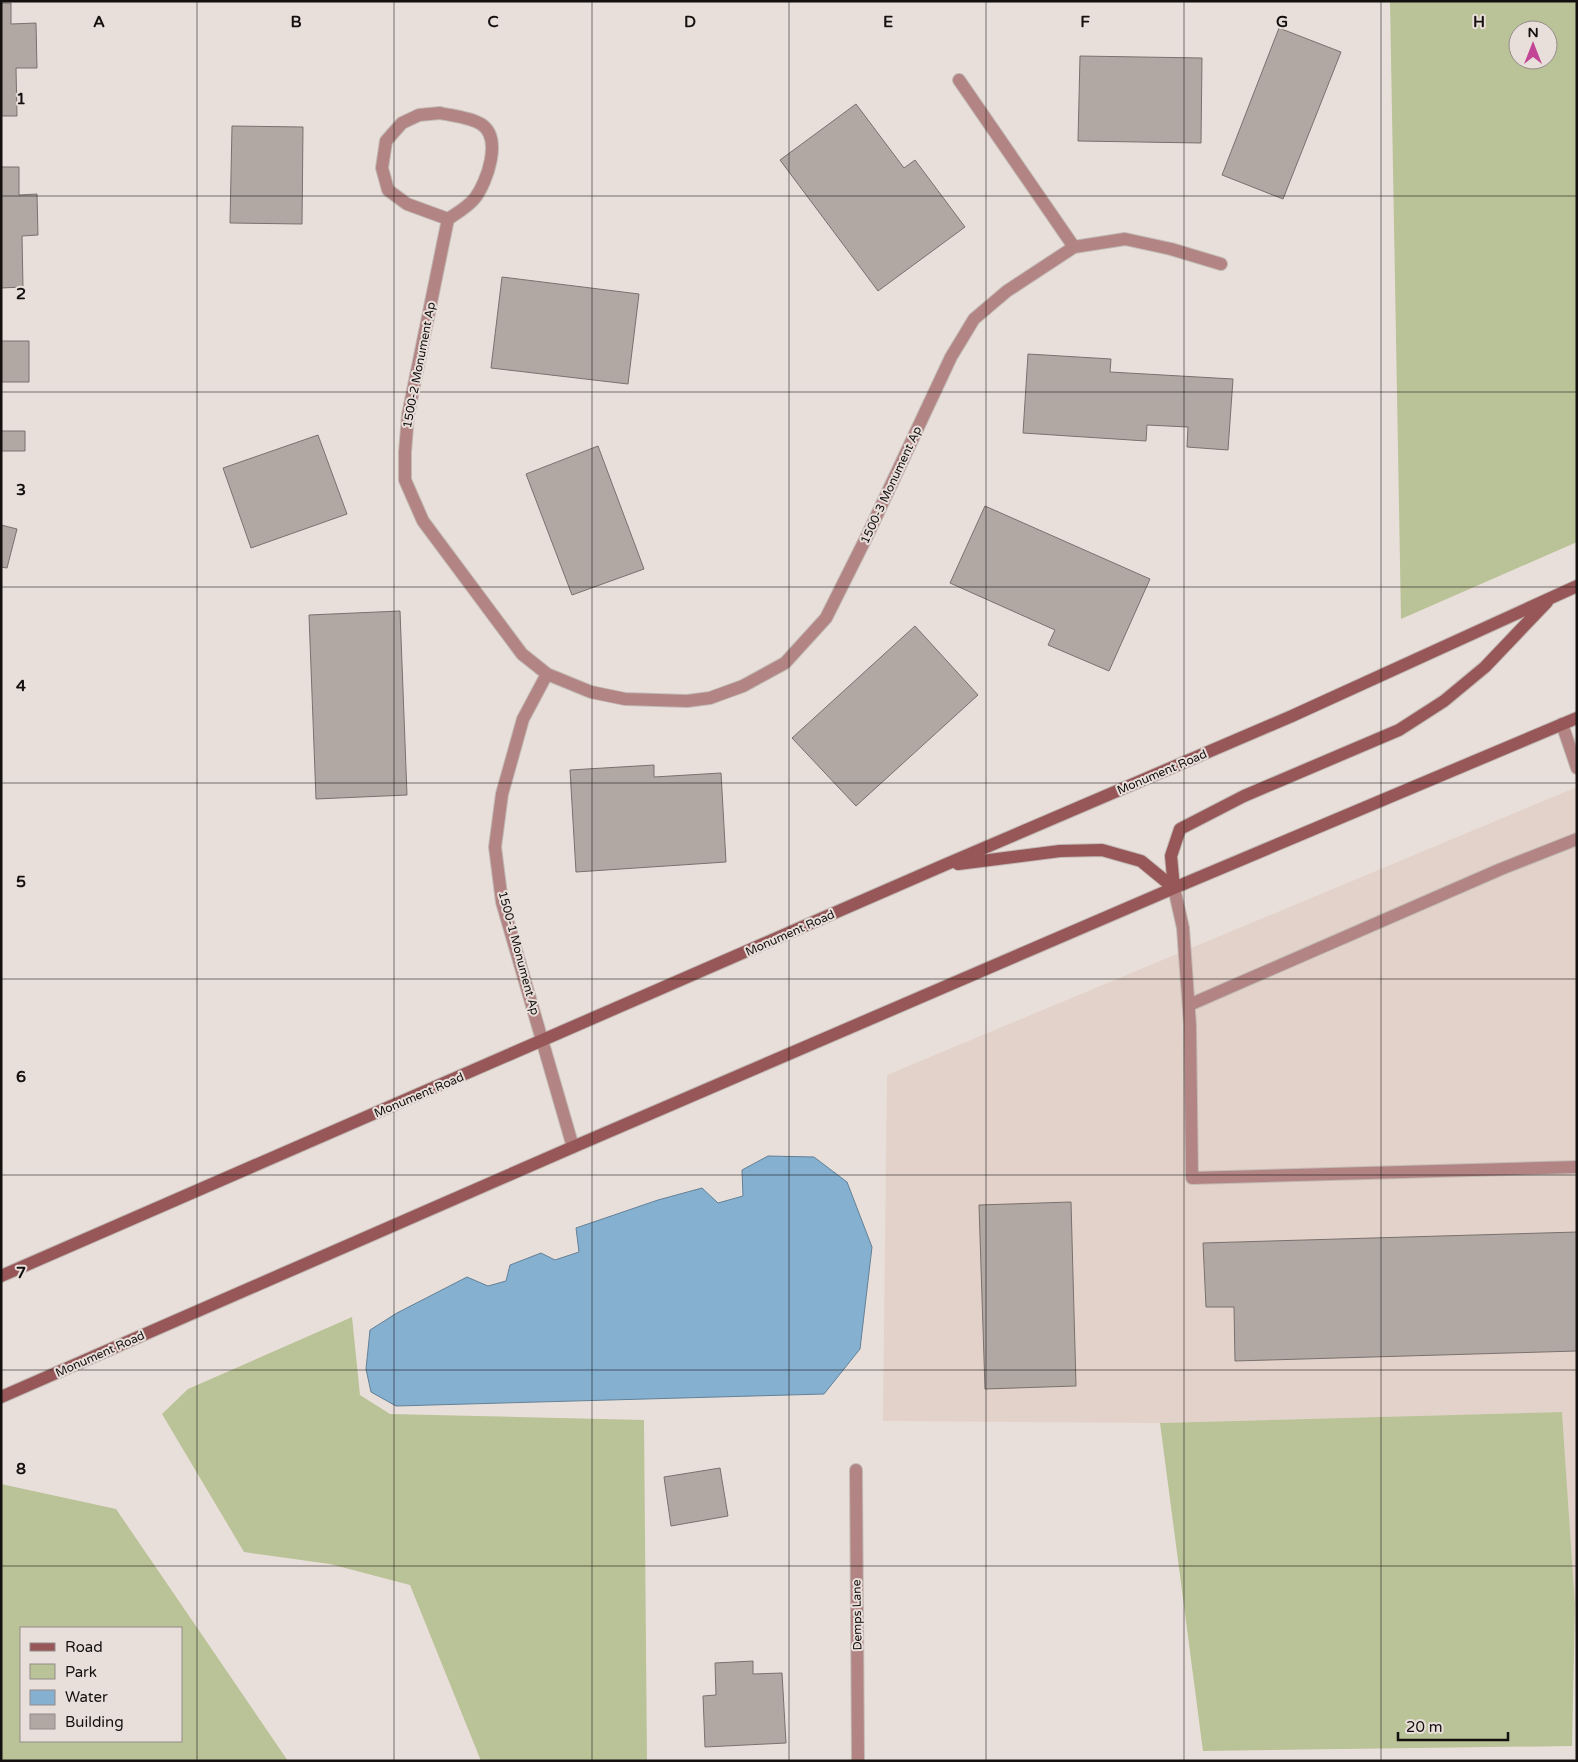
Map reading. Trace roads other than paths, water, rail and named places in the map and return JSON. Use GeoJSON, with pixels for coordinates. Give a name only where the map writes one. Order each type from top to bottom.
{"type":"FeatureCollection","features":[{"type":"Feature","properties":{"kind":"main road","name":"Monument Road"},"geometry":{"type":"LineString","coordinates":[[1,1276],[942,866],[1292,716],[1577,586]]}},
{"type":"Feature","properties":{"kind":"main road"},"geometry":{"type":"LineString","coordinates":[[1174,888],[1171,856],[1180,829],[1244,796],[1399,730],[1444,701],[1485,667],[1553,596]]}},
{"type":"Feature","properties":{"kind":"main road","name":"Monument Road"},"geometry":{"type":"LineString","coordinates":[[1,1398],[573,1147],[1174,888],[1577,718]]}},
{"type":"Feature","properties":{"kind":"main road"},"geometry":{"type":"LineString","coordinates":[[942,866],[1060,851],[1102,850],[1141,861],[1174,888]]}},
{"type":"Feature","properties":{"kind":"street"},"geometry":{"type":"LineString","coordinates":[[959,80],[1074,247]]}},
{"type":"Feature","properties":{"kind":"street"},"geometry":{"type":"LineString","coordinates":[[440,114],[461,117],[482,125],[491,138],[490,167],[475,198],[448,219],[407,204],[388,190],[382,168],[386,142],[402,123],[419,115],[440,114]]}},
{"type":"Feature","properties":{"kind":"street","name":"1500-2 Monument Ap"},"geometry":{"type":"LineString","coordinates":[[448,219],[408,415],[405,480],[423,521],[522,654],[547,674]]}},
{"type":"Feature","properties":{"kind":"street","name":"1500-3 Monument Ap"},"geometry":{"type":"LineString","coordinates":[[547,674],[591,692],[625,699],[687,701],[710,698],[743,686],[785,663],[826,618],[868,534],[951,357],[974,318],[1007,291],[1074,247],[1125,239],[1171,249],[1221,264]]}},
{"type":"Feature","properties":{"kind":"street","name":"1500-1 Monument Ap"},"geometry":{"type":"LineString","coordinates":[[547,674],[523,720],[502,794],[495,847],[502,902],[573,1147]]}},
{"type":"Feature","properties":{"kind":"street"},"geometry":{"type":"LineString","coordinates":[[1562,724],[1577,768]]}},
{"type":"Feature","properties":{"kind":"street"},"geometry":{"type":"LineString","coordinates":[[1189,1005],[1501,869],[1577,839]]}},
{"type":"Feature","properties":{"kind":"street"},"geometry":{"type":"LineString","coordinates":[[1174,888],[1183,928],[1189,1005],[1192,1178],[1577,1167]]}},
{"type":"Feature","properties":{"kind":"street","name":"Demps Lane"},"geometry":{"type":"LineString","coordinates":[[856,1470],[858,1761]]}},
{"type":"Feature","properties":{"kind":"water"},"geometry":{"type":"Polygon","coordinates":[[[768,1156],[814,1157],[847,1182],[872,1247],[860,1349],[824,1394],[396,1406],[371,1392],[366,1369],[370,1330],[397,1313],[467,1277],[488,1286],[506,1281],[510,1265],[541,1253],[555,1260],[579,1252],[576,1228],[658,1200],[702,1188],[718,1203],[743,1196],[742,1170],[768,1156]]]}}]}
